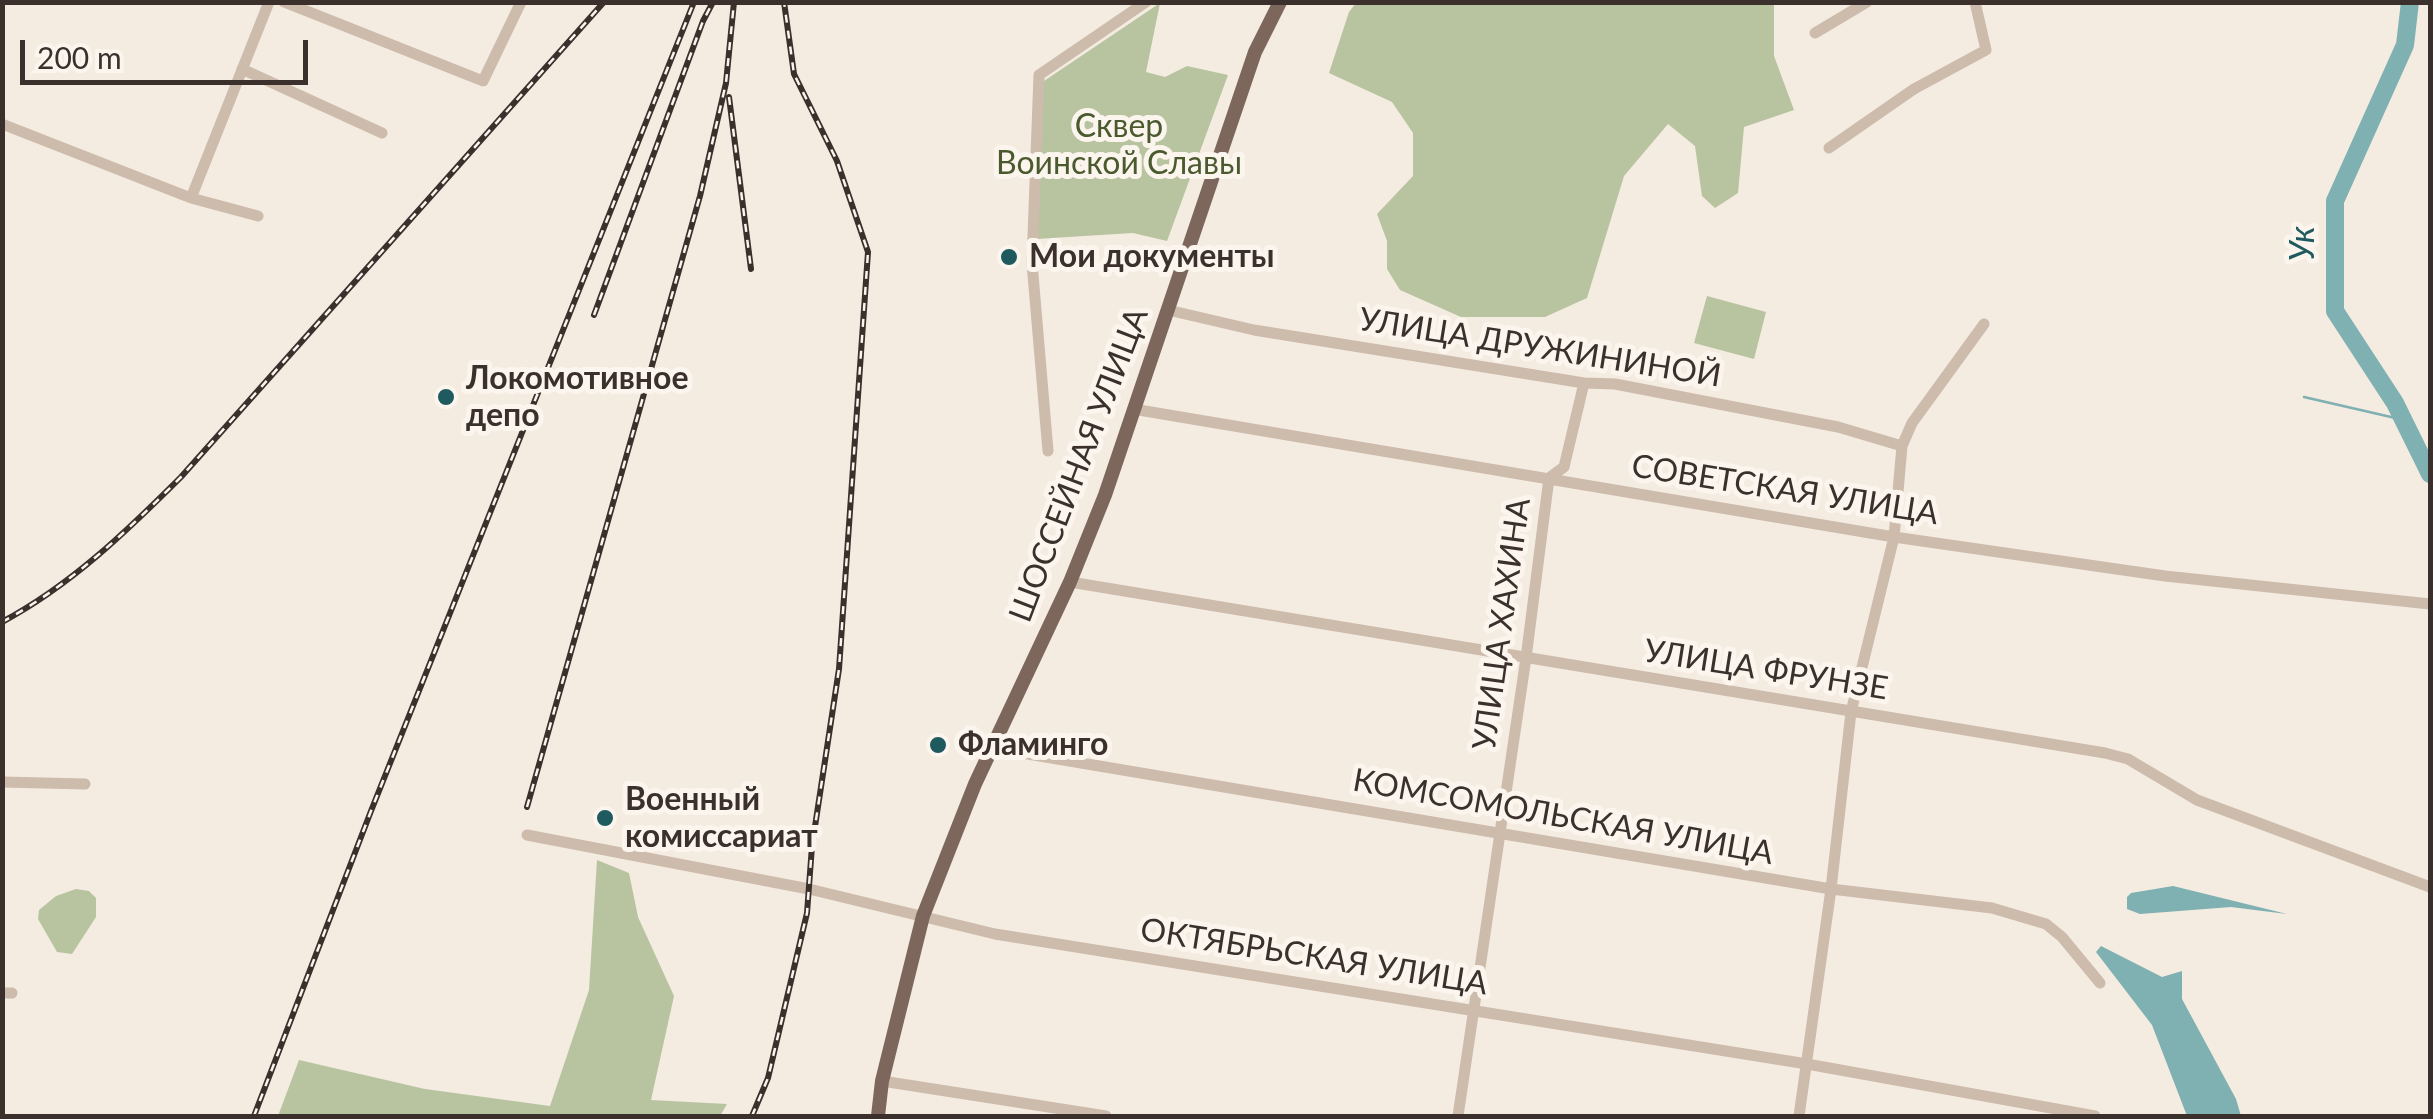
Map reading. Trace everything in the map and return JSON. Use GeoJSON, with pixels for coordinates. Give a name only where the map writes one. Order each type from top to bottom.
{"type":"FeatureCollection","features":[{"type":"Feature","properties":{"kind":"main road","name":"ШОССЕЙНАЯ УЛИЦА"},"geometry":{"type":"LineString","coordinates":[[878,1116],[882,1080],[923,916],[954,834],[1070,582],[1105,495],[1254,52],[1280,2]]}},
{"type":"Feature","properties":{"kind":"street"},"geometry":{"type":"LineString","coordinates":[[191,198],[268,2]]}},
{"type":"Feature","properties":{"kind":"street"},"geometry":{"type":"LineString","coordinates":[[284,2],[482,81],[521,2]]}},
{"type":"Feature","properties":{"kind":"street"},"geometry":{"type":"LineString","coordinates":[[1048,451],[1032,264],[1039,75],[1146,2]]}},
{"type":"Feature","properties":{"kind":"street"},"geometry":{"type":"LineString","coordinates":[[1815,33],[1867,2]]}},
{"type":"Feature","properties":{"kind":"street"},"geometry":{"type":"LineString","coordinates":[[1829,148],[1914,89],[1986,50],[1975,2]]}},
{"type":"Feature","properties":{"kind":"street"},"geometry":{"type":"LineString","coordinates":[[242,70],[382,133]]}},
{"type":"Feature","properties":{"kind":"street"},"geometry":{"type":"LineString","coordinates":[[2,124],[191,198],[258,216]]}},
{"type":"Feature","properties":{"kind":"street","name":"УЛИЦА ДРУЖИНИНОЙ"},"geometry":{"type":"LineString","coordinates":[[1168,310],[1254,330],[1584,384],[1615,384],[1821,424],[1902,446]]}},
{"type":"Feature","properties":{"kind":"street"},"geometry":{"type":"LineString","coordinates":[[1800,1116],[1851,712],[1894,537],[1902,446],[1912,423],[1984,324]]}},
{"type":"Feature","properties":{"kind":"street","name":"УЛИЦА ХАХИНА"},"geometry":{"type":"LineString","coordinates":[[1458,1116],[1549,478],[1564,466],[1584,384]]}},
{"type":"Feature","properties":{"kind":"street","name":"СОВЕТСКАЯ УЛИЦА"},"geometry":{"type":"LineString","coordinates":[[1133,409],[1894,537],[2165,576],[2430,604]]}},
{"type":"Feature","properties":{"kind":"street","name":"УЛИЦА ФРУНЗЕ"},"geometry":{"type":"LineString","coordinates":[[1070,582],[2128,759],[2197,800],[2430,887]]}},
{"type":"Feature","properties":{"kind":"street","name":"КОМСОМОЛЬСКАЯ УЛИЦА"},"geometry":{"type":"LineString","coordinates":[[992,748],[1831,890],[1992,908],[2046,924],[2062,936],[2100,983]]}},
{"type":"Feature","properties":{"kind":"street"},"geometry":{"type":"LineString","coordinates":[[2,782],[85,784]]}},
{"type":"Feature","properties":{"kind":"street","name":"ОКТЯБРЬСКАЯ УЛИЦА"},"geometry":{"type":"LineString","coordinates":[[528,835],[807,889],[995,934],[1807,1064],[2095,1116]]}},
{"type":"Feature","properties":{"kind":"street"},"geometry":{"type":"LineString","coordinates":[[882,1080],[1106,1116]]}},
{"type":"Feature","properties":{"kind":"green space","name":"Сквер Воинской Славы"},"geometry":{"type":"Polygon","coordinates":[[[1160,3],[1146,72],[1165,77],[1187,66],[1228,75],[1167,241],[1133,233],[1036,239],[1044,81],[1160,3]]]}},
{"type":"Feature","properties":{"kind":"green space"},"geometry":{"type":"Polygon","coordinates":[[[1356,3],[1774,3],[1774,56],[1794,110],[1744,127],[1738,193],[1715,208],[1702,196],[1695,146],[1668,124],[1624,176],[1587,298],[1545,317],[1461,317],[1400,290],[1387,269],[1387,241],[1377,214],[1413,176],[1413,133],[1392,102],[1329,73],[1349,12],[1356,3]]]}},
{"type":"Feature","properties":{"kind":"green space"},"geometry":{"type":"Polygon","coordinates":[[[1707,296],[1766,312],[1754,359],[1694,343],[1707,296]]]}},
{"type":"Feature","properties":{"kind":"green space"},"geometry":{"type":"Polygon","coordinates":[[[597,860],[629,873],[638,917],[674,996],[651,1100],[727,1104],[720,1116],[278,1116],[299,1060],[425,1089],[550,1106],[589,990],[597,860]]]}},
{"type":"Feature","properties":{"kind":"green space"},"geometry":{"type":"Polygon","coordinates":[[[76,889],[89,891],[96,898],[96,917],[72,954],[57,952],[38,919],[39,910],[56,896],[76,889]]]}},
{"type":"Feature","properties":{"kind":"water"},"geometry":{"type":"Polygon","coordinates":[[[2173,886],[2287,914],[2231,907],[2140,914],[2127,909],[2131,893],[2173,886]]]}},
{"type":"Feature","properties":{"kind":"water"},"geometry":{"type":"Polygon","coordinates":[[[2101,946],[2162,977],[2182,971],[2182,999],[2236,1099],[2241,1116],[2187,1116],[2152,1025],[2096,952],[2101,946]]]}},
{"type":"Feature","properties":{"kind":"waterway","name":"Ук"},"geometry":{"type":"LineString","coordinates":[[2410,2],[2405,45],[2335,201],[2335,311],[2395,403],[2430,474]]}},
{"type":"Feature","properties":{"kind":"waterway"},"geometry":{"type":"LineString","coordinates":[[2304,397],[2404,420]]}},
{"type":"Feature","properties":{"kind":"railway"},"geometry":{"type":"LineString","coordinates":[[2,622],[74,574],[181,477],[604,2]]}},
{"type":"Feature","properties":{"kind":"railway"},"geometry":{"type":"LineString","coordinates":[[254,1116],[371,811],[694,2]]}},
{"type":"Feature","properties":{"kind":"railway"},"geometry":{"type":"LineString","coordinates":[[594,315],[713,2]]}},
{"type":"Feature","properties":{"kind":"railway"},"geometry":{"type":"LineString","coordinates":[[527,807],[700,196],[726,83],[734,2]]}},
{"type":"Feature","properties":{"kind":"railway"},"geometry":{"type":"LineString","coordinates":[[752,1116],[768,1078],[807,913],[812,846],[839,669],[868,252],[837,161],[794,74],[784,2]]}},
{"type":"Feature","properties":{"kind":"railway"},"geometry":{"type":"LineString","coordinates":[[729,97],[751,269]]}},
{"type":"Feature","properties":{"kind":"place","name":"Мои документы"},"geometry":{"type":"Point","coordinates":[1009,257]}},
{"type":"Feature","properties":{"kind":"place","name":"Локомотивное депо"},"geometry":{"type":"Point","coordinates":[446,397]}},
{"type":"Feature","properties":{"kind":"place","name":"Фламинго"},"geometry":{"type":"Point","coordinates":[938,745]}},
{"type":"Feature","properties":{"kind":"place","name":"Военный комиссариат"},"geometry":{"type":"Point","coordinates":[605,818]}}]}
